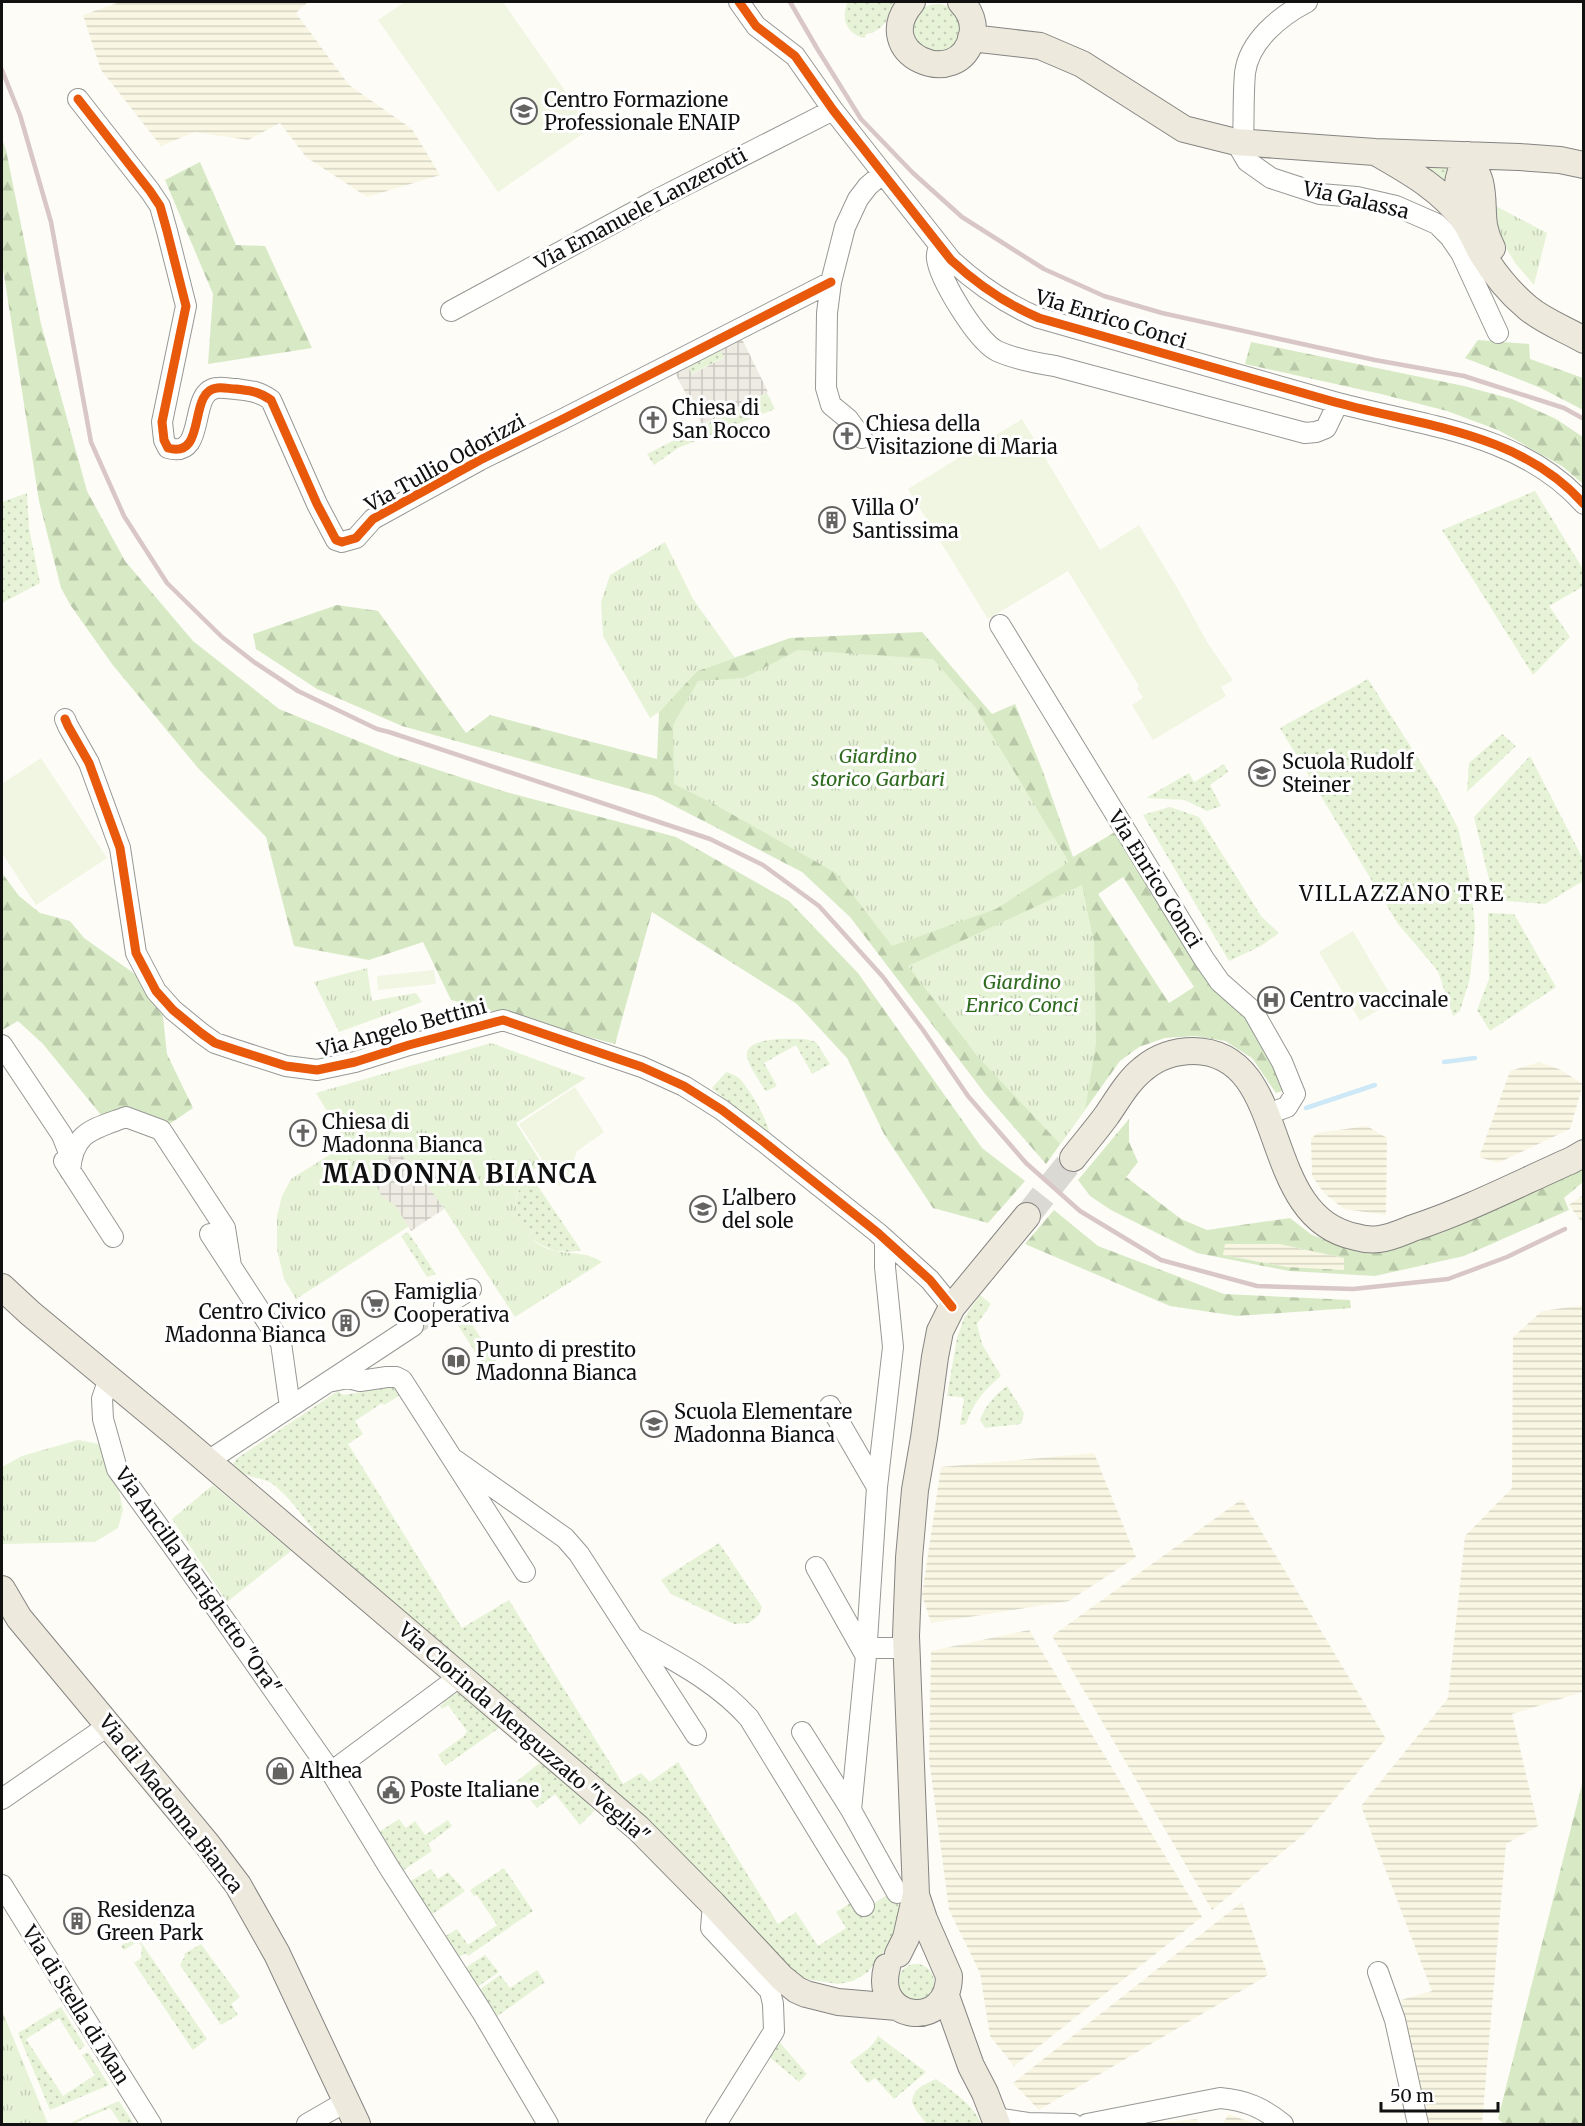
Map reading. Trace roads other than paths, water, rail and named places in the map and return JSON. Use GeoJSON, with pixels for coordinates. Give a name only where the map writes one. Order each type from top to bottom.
{"type":"FeatureCollection","features":[{"type":"Feature","properties":{"kind":"main road"},"geometry":{"type":"LineString","coordinates":[[912,2],[904,11],[900,31],[903,44],[915,58],[924,63],[943,64],[963,53],[972,38],[971,18],[961,2]]}},
{"type":"Feature","properties":{"kind":"main road","name":"Via Galassa"},"geometry":{"type":"LineString","coordinates":[[972,38],[1050,49],[1082,64],[1185,129],[1240,142],[1375,152],[1519,157],[1560,160],[1584,165]]}},
{"type":"Feature","properties":{"kind":"main road"},"geometry":{"type":"LineString","coordinates":[[1375,152],[1434,188],[1464,221],[1488,261],[1515,296],[1539,317],[1579,337]]}},
{"type":"Feature","properties":{"kind":"main road"},"geometry":{"type":"LineString","coordinates":[[1464,221],[1457,198],[1456,185],[1468,155]]}},
{"type":"Feature","properties":{"kind":"main road"},"geometry":{"type":"LineString","coordinates":[[1468,155],[1476,170],[1482,196],[1482,221],[1491,246],[1525,290],[1579,337]]}},
{"type":"Feature","properties":{"kind":"main road"},"geometry":{"type":"LineString","coordinates":[[1482,196],[1502,170],[1519,157]]}},
{"type":"Feature","properties":{"kind":"main road"},"geometry":{"type":"LineString","coordinates":[[1073,1158],[1131,1080],[1153,1061],[1186,1051],[1215,1054],[1244,1072],[1259,1096],[1288,1175],[1307,1208],[1322,1222],[1356,1237],[1380,1239],[1433,1222],[1584,1153]]}},
{"type":"Feature","properties":{"kind":"main road"},"geometry":{"type":"LineString","coordinates":[[996,2121],[985,2093],[970,2066],[948,2039],[890,1999],[885,1989],[884,1978],[906,1938],[906,1648],[909,1558],[915,1490],[935,1357],[940,1331],[952,1306],[1027,1216]]}},
{"type":"Feature","properties":{"kind":"main road","name":"Via Clorinda Menguzzato \"Veglia\""},"geometry":{"type":"LineString","coordinates":[[2,1287],[638,1828],[782,1978],[797,1990],[838,2002],[909,2010]]}},
{"type":"Feature","properties":{"kind":"main road","name":"Via di Madonna Bianca"},"geometry":{"type":"LineString","coordinates":[[2,1589],[19,1618],[238,1884],[277,1954],[357,2124]]}},
{"type":"Feature","properties":{"kind":"main road"},"geometry":{"type":"LineString","coordinates":[[906,1894],[949,1976],[946,1996],[940,2004],[931,2010],[909,2010]]}},
{"type":"Feature","properties":{"kind":"main road"},"geometry":{"type":"LineString","coordinates":[[838,2002],[874,1982],[893,1961],[915,1948],[925,1949],[940,1959]]}},
{"type":"Feature","properties":{"kind":"main road"},"geometry":{"type":"LineString","coordinates":[[946,1996],[970,2066]]}},
{"type":"Feature","properties":{"kind":"street","name":"Via Enrico Conci"},"geometry":{"type":"LineString","coordinates":[[739,2],[756,26],[795,56],[833,110],[939,246],[968,276],[1010,306],[1039,318],[1338,403],[1480,438],[1509,450],[1538,467],[1584,504]]}},
{"type":"Feature","properties":{"kind":"street"},"geometry":{"type":"LineString","coordinates":[[1240,142],[1245,71],[1251,55],[1271,27],[1292,9],[1307,2]]}},
{"type":"Feature","properties":{"kind":"street","name":"Via Tullio Odorizzi"},"geometry":{"type":"LineString","coordinates":[[78,99],[160,206],[186,306],[162,422],[164,440],[168,448],[174,450],[183,447],[191,440],[196,428],[199,404],[206,393],[216,387],[260,392],[270,400],[317,504],[336,540],[342,542],[356,538],[373,519],[480,460],[831,282]]}},
{"type":"Feature","properties":{"kind":"street","name":"Via Emanuele Lanzerotti"},"geometry":{"type":"LineString","coordinates":[[451,311],[658,199],[833,110]]}},
{"type":"Feature","properties":{"kind":"street","name":"Via Galassa"},"geometry":{"type":"LineString","coordinates":[[1240,142],[1247,161],[1271,178],[1320,194],[1357,197],[1396,206],[1437,224],[1461,253],[1498,333]]}},
{"type":"Feature","properties":{"kind":"street"},"geometry":{"type":"LineString","coordinates":[[862,438],[848,419],[831,405],[826,388],[827,313],[831,282],[845,227],[868,186],[882,174]]}},
{"type":"Feature","properties":{"kind":"street"},"geometry":{"type":"LineString","coordinates":[[939,246],[936,257],[945,284],[976,332],[995,350],[1031,363],[1055,366],[1305,433],[1326,428],[1338,403]]}},
{"type":"Feature","properties":{"kind":"street","name":"Via Enrico Conci"},"geometry":{"type":"LineString","coordinates":[[1000,625],[1204,960],[1220,982],[1253,1011],[1282,1062],[1295,1094],[1287,1107],[1265,1115]]}},
{"type":"Feature","properties":{"kind":"street","name":"Via Angelo Bettini"},"geometry":{"type":"LineString","coordinates":[[65,718],[89,763],[120,848],[136,953],[156,991],[173,1010],[215,1043],[286,1065],[317,1070],[355,1062],[503,1020],[642,1067],[684,1086],[722,1110],[885,1239],[930,1280],[952,1306]]}},
{"type":"Feature","properties":{"kind":"street"},"geometry":{"type":"LineString","coordinates":[[2,1045],[62,1135],[71,1164]]}},
{"type":"Feature","properties":{"kind":"street"},"geometry":{"type":"LineString","coordinates":[[71,1164],[77,1143],[88,1131],[126,1117],[161,1130],[225,1228],[231,1266]]}},
{"type":"Feature","properties":{"kind":"street"},"geometry":{"type":"LineString","coordinates":[[49,1138],[71,1164],[112,1237]]}},
{"type":"Feature","properties":{"kind":"street"},"geometry":{"type":"LineString","coordinates":[[210,1233],[281,1343],[290,1407]]}},
{"type":"Feature","properties":{"kind":"street"},"geometry":{"type":"LineString","coordinates":[[851,1810],[866,1652],[877,1487],[892,1347],[885,1267],[885,1239]]}},
{"type":"Feature","properties":{"kind":"street"},"geometry":{"type":"LineString","coordinates":[[444,1306],[471,1289]]}},
{"type":"Feature","properties":{"kind":"street"},"geometry":{"type":"LineString","coordinates":[[208,1461],[413,1326]]}},
{"type":"Feature","properties":{"kind":"street"},"geometry":{"type":"LineString","coordinates":[[328,1382],[348,1378],[360,1381],[396,1377],[402,1380],[525,1572]]}},
{"type":"Feature","properties":{"kind":"street","name":"Via Ancilla Marighetto \"Ora\""},"geometry":{"type":"LineString","coordinates":[[109,1378],[102,1399],[102,1409],[117,1469],[171,1542],[331,1772],[482,2012],[548,2124]]}},
{"type":"Feature","properties":{"kind":"street"},"geometry":{"type":"LineString","coordinates":[[830,1406],[877,1487]]}},
{"type":"Feature","properties":{"kind":"street"},"geometry":{"type":"LineString","coordinates":[[455,1460],[565,1538],[579,1554],[696,1735]]}},
{"type":"Feature","properties":{"kind":"street"},"geometry":{"type":"LineString","coordinates":[[816,1567],[866,1652]]}},
{"type":"Feature","properties":{"kind":"street"},"geometry":{"type":"LineString","coordinates":[[631,1636],[724,1692],[749,1718],[864,1906]]}},
{"type":"Feature","properties":{"kind":"street"},"geometry":{"type":"LineString","coordinates":[[866,1652],[906,1648]]}},
{"type":"Feature","properties":{"kind":"street"},"geometry":{"type":"LineString","coordinates":[[331,1772],[459,1677]]}},
{"type":"Feature","properties":{"kind":"street"},"geometry":{"type":"LineString","coordinates":[[2,1799],[109,1725]]}},
{"type":"Feature","properties":{"kind":"street"},"geometry":{"type":"LineString","coordinates":[[802,1732],[906,1894]]}},
{"type":"Feature","properties":{"kind":"street","name":"Via di Stella di Man"},"geometry":{"type":"LineString","coordinates":[[2,1885],[151,2124]]}},
{"type":"Feature","properties":{"kind":"street"},"geometry":{"type":"LineString","coordinates":[[713,1904],[711,1928],[770,1991],[774,2031],[716,2124]]}},
{"type":"Feature","properties":{"kind":"street"},"geometry":{"type":"LineString","coordinates":[[1378,1972],[1395,2020],[1418,2124]]}},
{"type":"Feature","properties":{"kind":"street"},"geometry":{"type":"LineString","coordinates":[[1088,2124],[1220,2098],[1238,2099],[1253,2104],[1269,2112],[1283,2124]]}},
{"type":"Feature","properties":{"kind":"street"},"geometry":{"type":"LineString","coordinates":[[307,2124],[347,2101]]}},
{"type":"Feature","properties":{"kind":"street"},"geometry":{"type":"LineString","coordinates":[[996,2121],[1073,2124]]}},
{"type":"Feature","properties":{"kind":"waterway"},"geometry":{"type":"LineString","coordinates":[[1444,1062],[1475,1058]]}},
{"type":"Feature","properties":{"kind":"waterway"},"geometry":{"type":"LineString","coordinates":[[1306,1108],[1375,1085]]}},
{"type":"Feature","properties":{"kind":"tunnel"},"geometry":{"type":"LineString","coordinates":[[1027,1216],[1073,1158]]}},
{"type":"Feature","properties":{"kind":"tunnel"},"geometry":{"type":"LineString","coordinates":[[413,1326],[444,1306]]}},
{"type":"Feature","properties":{"kind":"railway"},"geometry":{"type":"LineString","coordinates":[[790,2],[861,119],[913,173],[962,217],[1044,269],[1104,296],[1162,313],[1375,360],[1464,376],[1564,408],[1584,419]]}},
{"type":"Feature","properties":{"kind":"railway"},"geometry":{"type":"LineString","coordinates":[[2,70],[20,115],[51,222],[91,442],[124,516],[167,583],[222,637],[254,662],[298,691],[377,729],[710,839],[763,865],[819,906],[883,977],[968,1096],[1026,1163],[1080,1211],[1161,1260],[1257,1286],[1353,1289],[1448,1279],[1507,1257],[1565,1229]]}},
{"type":"Feature","properties":{"kind":"place","name":"Centro Formazione Professionale ENAIP"},"geometry":{"type":"Point","coordinates":[524,111]}},
{"type":"Feature","properties":{"kind":"place","name":"Chiesa di San Rocco"},"geometry":{"type":"Point","coordinates":[653,420]}},
{"type":"Feature","properties":{"kind":"place","name":"Chiesa della Visitazione di Maria"},"geometry":{"type":"Point","coordinates":[847,436]}},
{"type":"Feature","properties":{"kind":"place","name":"Villa O' Santissima"},"geometry":{"type":"Point","coordinates":[832,520]}},
{"type":"Feature","properties":{"kind":"place","name":"Scuola Rudolf Steiner"},"geometry":{"type":"Point","coordinates":[1262,773]}},
{"type":"Feature","properties":{"kind":"place","name":"Centro vaccinale"},"geometry":{"type":"Point","coordinates":[1271,1000]}},
{"type":"Feature","properties":{"kind":"place","name":"Chiesa di Madonna Bianca"},"geometry":{"type":"Point","coordinates":[303,1133]}},
{"type":"Feature","properties":{"kind":"place","name":"L'albero del sole"},"geometry":{"type":"Point","coordinates":[703,1209]}},
{"type":"Feature","properties":{"kind":"place","name":"Famiglia Cooperativa"},"geometry":{"type":"Point","coordinates":[375,1304]}},
{"type":"Feature","properties":{"kind":"place","name":"Centro Civico Madonna Bianca"},"geometry":{"type":"Point","coordinates":[346,1323]}},
{"type":"Feature","properties":{"kind":"place","name":"Punto di prestito Madonna Bianca"},"geometry":{"type":"Point","coordinates":[456,1361]}},
{"type":"Feature","properties":{"kind":"place","name":"Scuola Elementare Madonna Bianca"},"geometry":{"type":"Point","coordinates":[654,1424]}},
{"type":"Feature","properties":{"kind":"place","name":"Althea"},"geometry":{"type":"Point","coordinates":[280,1771]}},
{"type":"Feature","properties":{"kind":"place","name":"Poste Italiane"},"geometry":{"type":"Point","coordinates":[391,1790]}},
{"type":"Feature","properties":{"kind":"place","name":"Residenza Green Park"},"geometry":{"type":"Point","coordinates":[77,1921]}},
{"type":"Feature","properties":{"kind":"district","name":"VILLAZZANO TRE"},"geometry":{"type":"Point","coordinates":[1402,894]}},
{"type":"Feature","properties":{"kind":"district","name":"MADONNA BIANCA"},"geometry":{"type":"Point","coordinates":[460,1174]}},
{"type":"Feature","properties":{"kind":"park label","name":"Giardino storico Garbari"},"geometry":{"type":"Point","coordinates":[878,768]}},
{"type":"Feature","properties":{"kind":"park label","name":"Giardino Enrico Conci"},"geometry":{"type":"Point","coordinates":[1022,994]}}]}
